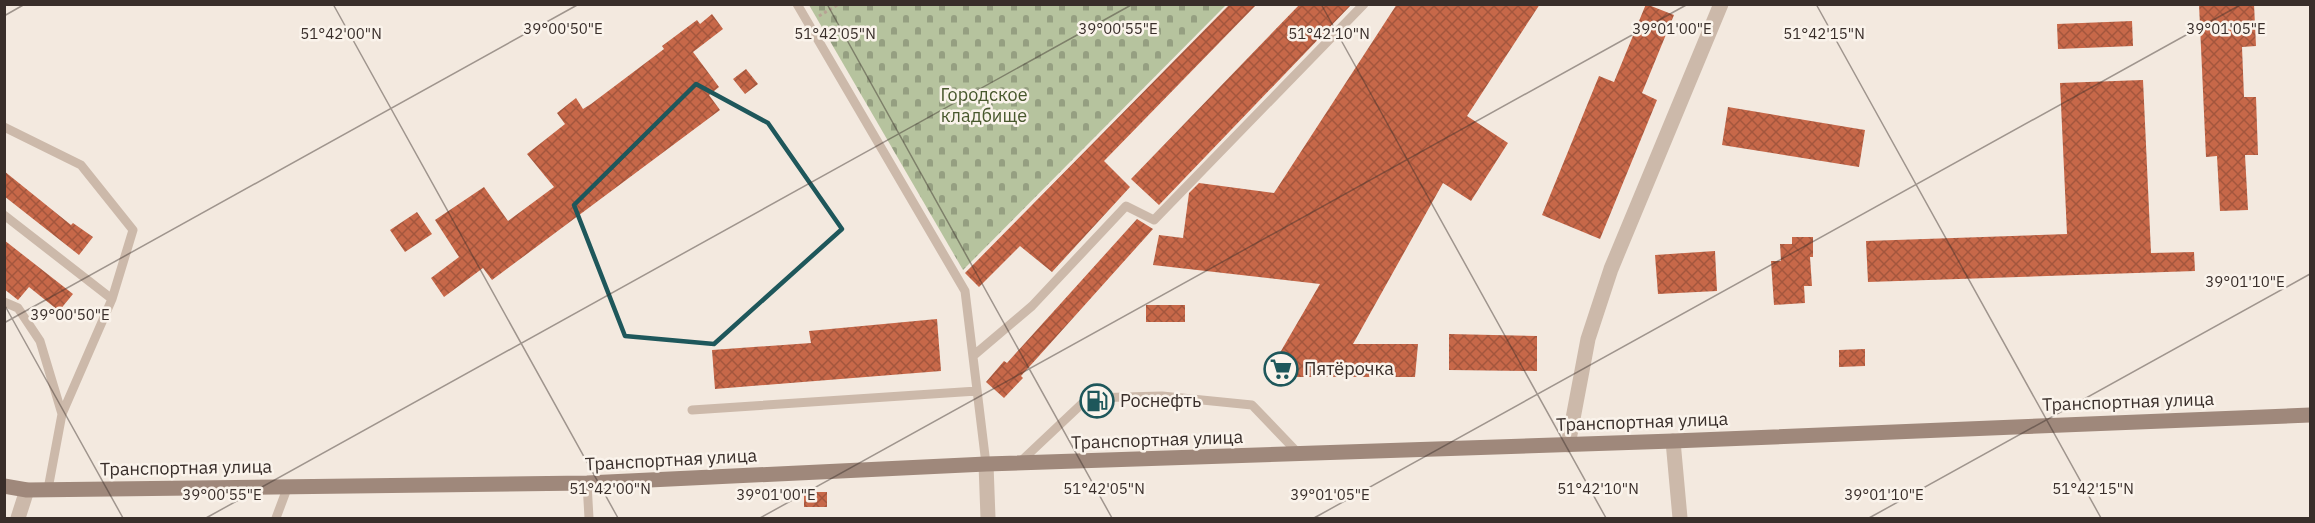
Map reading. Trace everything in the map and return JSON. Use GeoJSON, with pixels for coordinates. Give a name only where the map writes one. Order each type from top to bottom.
{"type":"FeatureCollection","features":[{"type":"Feature","properties":{"kind":"main road","name":"Транспортная улица"},"geometry":{"type":"LineString","coordinates":[[4,486],[27,490],[587,483],[986,464],[1018,465],[1568,445],[2310,415]]}},
{"type":"Feature","properties":{"kind":"street"},"geometry":{"type":"LineString","coordinates":[[1568,445],[1588,339],[1611,269],[1721,4]]}},
{"type":"Feature","properties":{"kind":"street"},"geometry":{"type":"LineString","coordinates":[[1672,441],[1680,519]]}},
{"type":"Feature","properties":{"kind":"street"},"geometry":{"type":"LineString","coordinates":[[986,464],[988,519]]}},
{"type":"Feature","properties":{"kind":"street"},"geometry":{"type":"LineString","coordinates":[[18,519],[27,490]]}},
{"type":"Feature","properties":{"kind":"lane"},"geometry":{"type":"LineString","coordinates":[[797,4],[965,291],[986,464]]}},
{"type":"Feature","properties":{"kind":"lane"},"geometry":{"type":"LineString","coordinates":[[973,356],[1032,306],[1126,206],[1154,220],[1364,4]]}},
{"type":"Feature","properties":{"kind":"lane"},"geometry":{"type":"LineString","coordinates":[[4,127],[81,165],[133,230],[112,298],[62,414],[48,489]]}},
{"type":"Feature","properties":{"kind":"lane"},"geometry":{"type":"LineString","coordinates":[[4,215],[112,298]]}},
{"type":"Feature","properties":{"kind":"lane"},"geometry":{"type":"LineString","coordinates":[[4,302],[18,308],[40,341],[62,414]]}},
{"type":"Feature","properties":{"kind":"lane"},"geometry":{"type":"LineString","coordinates":[[692,410],[977,392]]}},
{"type":"Feature","properties":{"kind":"lane"},"geometry":{"type":"LineString","coordinates":[[1018,465],[1088,398],[1162,396],[1252,405],[1299,454]]}},
{"type":"Feature","properties":{"kind":"lane"},"geometry":{"type":"LineString","coordinates":[[587,483],[589,519]]}},
{"type":"Feature","properties":{"kind":"lane"},"geometry":{"type":"LineString","coordinates":[[276,519],[288,486]]}},
{"type":"Feature","properties":{"kind":"path"},"geometry":{"type":"LineString","coordinates":[[807,22],[839,4]]}},
{"type":"Feature","properties":{"kind":"highlighted area"},"geometry":{"type":"Polygon","coordinates":[[[696,84],[768,123],[842,229],[714,344],[625,336],[574,205],[696,84]]]}},
{"type":"Feature","properties":{"kind":"green space","name":"Городское кладбище"},"geometry":{"type":"Polygon","coordinates":[[[809,5],[1226,5],[963,270],[809,5]]]}},
{"type":"Feature","properties":{"kind":"building"},"geometry":{"type":"Polygon","coordinates":[[[1230,4],[1257,4],[1104,161],[1130,187],[1052,272],[1020,246],[979,287],[965,273],[1230,4]]]}},
{"type":"Feature","properties":{"kind":"building"},"geometry":{"type":"Polygon","coordinates":[[[1300,4],[1352,4],[1159,205],[1131,179],[1300,4]]]}},
{"type":"Feature","properties":{"kind":"building"},"geometry":{"type":"Polygon","coordinates":[[[1397,4],[1540,4],[1467,116],[1508,143],[1471,201],[1443,183],[1353,344],[1418,344],[1415,377],[1273,377],[1274,363],[1320,284],[1153,265],[1159,235],[1183,238],[1189,193],[1199,183],[1274,193],[1397,4]]]}},
{"type":"Feature","properties":{"kind":"building"},"geometry":{"type":"Polygon","coordinates":[[[1646,4],[1674,15],[1642,93],[1657,100],[1600,239],[1542,215],[1599,76],[1614,82],[1646,4]]]}},
{"type":"Feature","properties":{"kind":"building"},"geometry":{"type":"Polygon","coordinates":[[[2199,4],[2254,4],[2256,46],[2242,47],[2244,97],[2256,97],[2258,155],[2245,155],[2248,210],[2220,211],[2217,156],[2206,157],[2199,4]]]}},
{"type":"Feature","properties":{"kind":"building"},"geometry":{"type":"Polygon","coordinates":[[[712,14],[723,29],[693,52],[719,87],[709,95],[720,110],[492,280],[483,268],[444,297],[431,278],[459,257],[435,220],[484,187],[508,221],[554,187],[527,154],[565,124],[557,113],[576,98],[583,109],[591,104],[664,49],[662,46],[697,20],[700,24],[712,14]]]}},
{"type":"Feature","properties":{"kind":"building"},"geometry":{"type":"Polygon","coordinates":[[[2132,21],[2133,46],[2058,49],[2057,24],[2132,21]]]}},
{"type":"Feature","properties":{"kind":"building"},"geometry":{"type":"Polygon","coordinates":[[[746,69],[758,84],[745,94],[733,79],[746,69]]]}},
{"type":"Feature","properties":{"kind":"building"},"geometry":{"type":"Polygon","coordinates":[[[2143,80],[2151,253],[2194,252],[2195,271],[1868,282],[1866,241],[2067,234],[2060,83],[2143,80]]]}},
{"type":"Feature","properties":{"kind":"building"},"geometry":{"type":"Polygon","coordinates":[[[1728,107],[1865,130],[1859,167],[1722,145],[1728,107]]]}},
{"type":"Feature","properties":{"kind":"building"},"geometry":{"type":"Polygon","coordinates":[[[4,171],[71,225],[73,223],[93,237],[79,255],[4,196],[4,171]]]}},
{"type":"Feature","properties":{"kind":"building"},"geometry":{"type":"Polygon","coordinates":[[[417,212],[432,234],[405,252],[390,230],[417,212]]]}},
{"type":"Feature","properties":{"kind":"building"},"geometry":{"type":"Polygon","coordinates":[[[1137,219],[1153,229],[1004,398],[986,382],[1004,361],[1007,363],[1137,219]]]}},
{"type":"Feature","properties":{"kind":"building"},"geometry":{"type":"Polygon","coordinates":[[[1792,237],[1813,237],[1813,257],[1810,257],[1812,286],[1804,286],[1805,303],[1774,305],[1771,261],[1781,261],[1780,244],[1792,244],[1792,237]]]}},
{"type":"Feature","properties":{"kind":"building"},"geometry":{"type":"Polygon","coordinates":[[[4,240],[73,294],[59,311],[29,287],[18,300],[4,289],[4,240]]]}},
{"type":"Feature","properties":{"kind":"building"},"geometry":{"type":"Polygon","coordinates":[[[1715,251],[1717,291],[1658,294],[1655,255],[1715,251]]]}},
{"type":"Feature","properties":{"kind":"building"},"geometry":{"type":"Polygon","coordinates":[[[1146,305],[1185,305],[1185,322],[1146,322],[1146,305]]]}},
{"type":"Feature","properties":{"kind":"building"},"geometry":{"type":"Polygon","coordinates":[[[937,319],[941,371],[715,389],[712,350],[811,343],[809,331],[937,319]]]}},
{"type":"Feature","properties":{"kind":"building"},"geometry":{"type":"Polygon","coordinates":[[[1449,334],[1537,336],[1537,371],[1449,370],[1449,334]]]}},
{"type":"Feature","properties":{"kind":"building"},"geometry":{"type":"Polygon","coordinates":[[[1865,349],[1865,366],[1839,367],[1839,350],[1865,349]]]}},
{"type":"Feature","properties":{"kind":"building"},"geometry":{"type":"Polygon","coordinates":[[[804,492],[827,492],[827,507],[804,507],[804,492]]]}},
{"type":"Feature","properties":{"kind":"place","name":"Пятёрочка"},"geometry":{"type":"Point","coordinates":[1281,369]}},
{"type":"Feature","properties":{"kind":"place","name":"Роснефть"},"geometry":{"type":"Point","coordinates":[1097,401]}}]}
